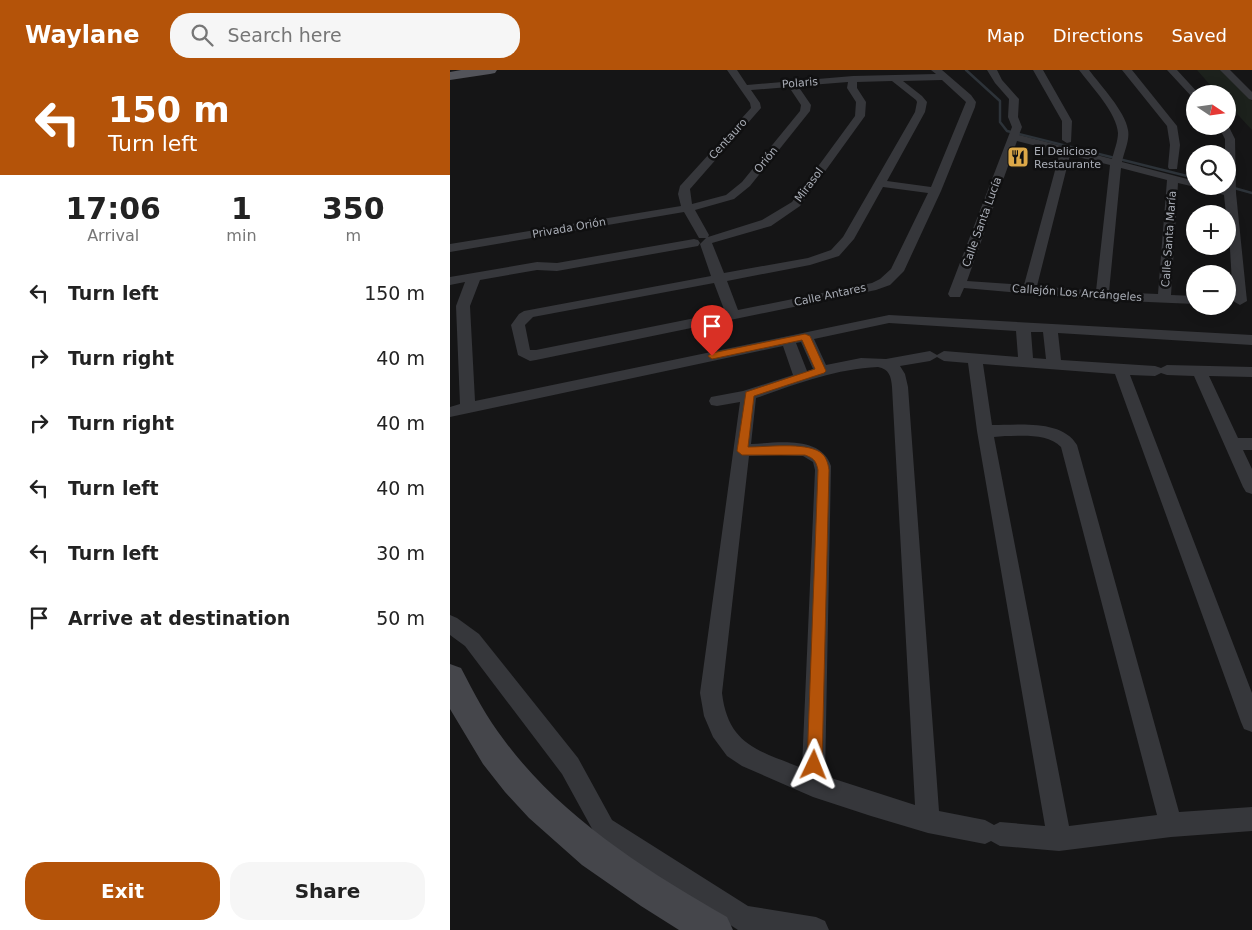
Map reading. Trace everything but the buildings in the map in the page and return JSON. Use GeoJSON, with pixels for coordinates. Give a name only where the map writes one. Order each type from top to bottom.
{"type":"FeatureCollection","features":[{"type":"Feature","properties":{"kind":"main road"},"geometry":{"type":"LineString","coordinates":[[455,73],[490,70]]}},
{"type":"Feature","properties":{"kind":"main road"},"geometry":{"type":"LineString","coordinates":[[450,678],[466,708],[495,753],[532,797],[567,831],[668,904],[739,926]]}},
{"type":"Feature","properties":{"kind":"street","name":"Centauro"},"geometry":{"type":"LineString","coordinates":[[689,208],[683,191],[686,185],[756,108],[736,70]]}},
{"type":"Feature","properties":{"kind":"street","name":"Calle Antares"},"geometry":{"type":"LineString","coordinates":[[719,278],[529,314],[518,325],[524,352],[530,356],[876,286],[885,282],[896,271],[935,191],[970,107],[971,102],[968,97],[936,70]]}},
{"type":"Feature","properties":{"kind":"street","name":"Calle Santa Lucía"},"geometry":{"type":"LineString","coordinates":[[957,289],[1015,132],[1014,99],[998,81],[992,70]]}},
{"type":"Feature","properties":{"kind":"street"},"geometry":{"type":"LineString","coordinates":[[1029,290],[1066,146],[1067,121],[1038,70]]}},
{"type":"Feature","properties":{"kind":"street"},"geometry":{"type":"LineString","coordinates":[[1084,70],[1121,122],[1123,138],[1117,159],[1102,296]]}},
{"type":"Feature","properties":{"kind":"street","name":"Calle Santa María"},"geometry":{"type":"LineString","coordinates":[[1127,70],[1172,126],[1175,145],[1164,299]]}},
{"type":"Feature","properties":{"kind":"street"},"geometry":{"type":"LineString","coordinates":[[1172,70],[1186,86]]}},
{"type":"Feature","properties":{"kind":"street"},"geometry":{"type":"LineString","coordinates":[[1225,70],[1252,97]]}},
{"type":"Feature","properties":{"kind":"street"},"geometry":{"type":"LineString","coordinates":[[852,83],[894,78],[944,77]]}},
{"type":"Feature","properties":{"kind":"street"},"geometry":{"type":"LineString","coordinates":[[719,278],[810,261],[835,253],[848,239],[921,106],[919,98],[894,78]]}},
{"type":"Feature","properties":{"kind":"street"},"geometry":{"type":"LineString","coordinates":[[1233,78],[1252,78]]}},
{"type":"Feature","properties":{"kind":"street","name":"Polaris"},"geometry":{"type":"LineString","coordinates":[[746,88],[831,80],[852,83]]}},
{"type":"Feature","properties":{"kind":"street","name":"Mirasol"},"geometry":{"type":"LineString","coordinates":[[450,281],[472,282],[538,275],[557,267],[752,230],[770,223],[785,214],[796,204],[860,116],[861,102],[852,83]]}},
{"type":"Feature","properties":{"kind":"street","name":"Orión"},"geometry":{"type":"LineString","coordinates":[[689,208],[730,197],[746,184],[806,108],[792,84]]}},
{"type":"Feature","properties":{"kind":"street"},"geometry":{"type":"LineString","coordinates":[[1015,132],[1173,173],[1186,180]]}},
{"type":"Feature","properties":{"kind":"street"},"geometry":{"type":"LineString","coordinates":[[1173,173],[1186,172]]}},
{"type":"Feature","properties":{"kind":"street"},"geometry":{"type":"LineString","coordinates":[[879,183],[935,191]]}},
{"type":"Feature","properties":{"kind":"street"},"geometry":{"type":"LineString","coordinates":[[1231,195],[1240,301]]}},
{"type":"Feature","properties":{"kind":"street"},"geometry":{"type":"LineString","coordinates":[[689,208],[733,315]]}},
{"type":"Feature","properties":{"kind":"street","name":"Privada Orión"},"geometry":{"type":"LineString","coordinates":[[450,248],[689,208]]}},
{"type":"Feature","properties":{"kind":"street"},"geometry":{"type":"LineString","coordinates":[[468,408],[463,306],[472,282]]}},
{"type":"Feature","properties":{"kind":"street","name":"Mirasol"},"geometry":{"type":"LineString","coordinates":[[450,292],[472,282]]}},
{"type":"Feature","properties":{"kind":"street","name":"Callejón Los Arcángeles"},"geometry":{"type":"LineString","coordinates":[[957,289],[1029,290],[1186,300]]}},
{"type":"Feature","properties":{"kind":"street"},"geometry":{"type":"LineString","coordinates":[[450,412],[890,319],[1252,340]]}},
{"type":"Feature","properties":{"kind":"street"},"geometry":{"type":"LineString","coordinates":[[1023,326],[1026,362]]}},
{"type":"Feature","properties":{"kind":"street"},"geometry":{"type":"LineString","coordinates":[[1050,328],[1054,363]]}},
{"type":"Feature","properties":{"kind":"street"},"geometry":{"type":"LineString","coordinates":[[805,336],[821,371]]}},
{"type":"Feature","properties":{"kind":"street"},"geometry":{"type":"LineString","coordinates":[[788,340],[801,376]]}},
{"type":"Feature","properties":{"kind":"street"},"geometry":{"type":"LineString","coordinates":[[717,402],[821,371],[859,364],[887,363],[937,356],[1054,363],[1121,370],[1252,372]]}},
{"type":"Feature","properties":{"kind":"street"},"geometry":{"type":"LineString","coordinates":[[975,358],[984,431],[1059,839]]}},
{"type":"Feature","properties":{"kind":"street"},"geometry":{"type":"LineString","coordinates":[[887,363],[896,371],[900,388],[928,821]]}},
{"type":"Feature","properties":{"kind":"street"},"geometry":{"type":"LineString","coordinates":[[1121,370],[1252,722]]}},
{"type":"Feature","properties":{"kind":"street"},"geometry":{"type":"LineString","coordinates":[[1199,371],[1252,487]]}},
{"type":"Feature","properties":{"kind":"street"},"geometry":{"type":"LineString","coordinates":[[749,394],[711,693],[713,713],[724,736],[745,756],[814,785],[928,821],[992,833],[1059,839],[1171,825],[1252,819]]}},
{"type":"Feature","properties":{"kind":"street"},"geometry":{"type":"LineString","coordinates":[[984,431],[1050,433],[1061,437],[1069,445],[1171,825]]}},
{"type":"Feature","properties":{"kind":"street"},"geometry":{"type":"LineString","coordinates":[[1232,444],[1252,444]]}},
{"type":"Feature","properties":{"kind":"street"},"geometry":{"type":"LineString","coordinates":[[742,451],[806,451],[817,456],[822,462],[814,785]]}},
{"type":"Feature","properties":{"kind":"street"},"geometry":{"type":"LineString","coordinates":[[450,624],[472,640],[570,766],[604,828],[739,926],[816,930]]}},
{"type":"Feature","properties":{"kind":"shaded area"},"geometry":{"type":"Polygon","coordinates":[[[1197,70],[1222,70],[1252,101],[1252,130],[1236,113],[1236,85],[1210,85],[1197,70]]]}},
{"type":"Feature","properties":{"kind":"waterway"},"geometry":{"type":"LineString","coordinates":[[966,70],[1000,101],[1000,122],[1007,131],[1186,176]]}},
{"type":"Feature","properties":{"kind":"waterway"},"geometry":{"type":"LineString","coordinates":[[1236,189],[1252,193]]}},
{"type":"Feature","properties":{"kind":"place","name":"El Delicioso Restaurante"},"geometry":{"type":"Point","coordinates":[1018,157]}},
{"type":"Feature","properties":{"kind":"route"},"geometry":{"type":"LineString","coordinates":[[712,356],[805,336],[821,371],[749,394],[742,451],[806,451],[813,453],[822,462],[814,765]]}}]}
